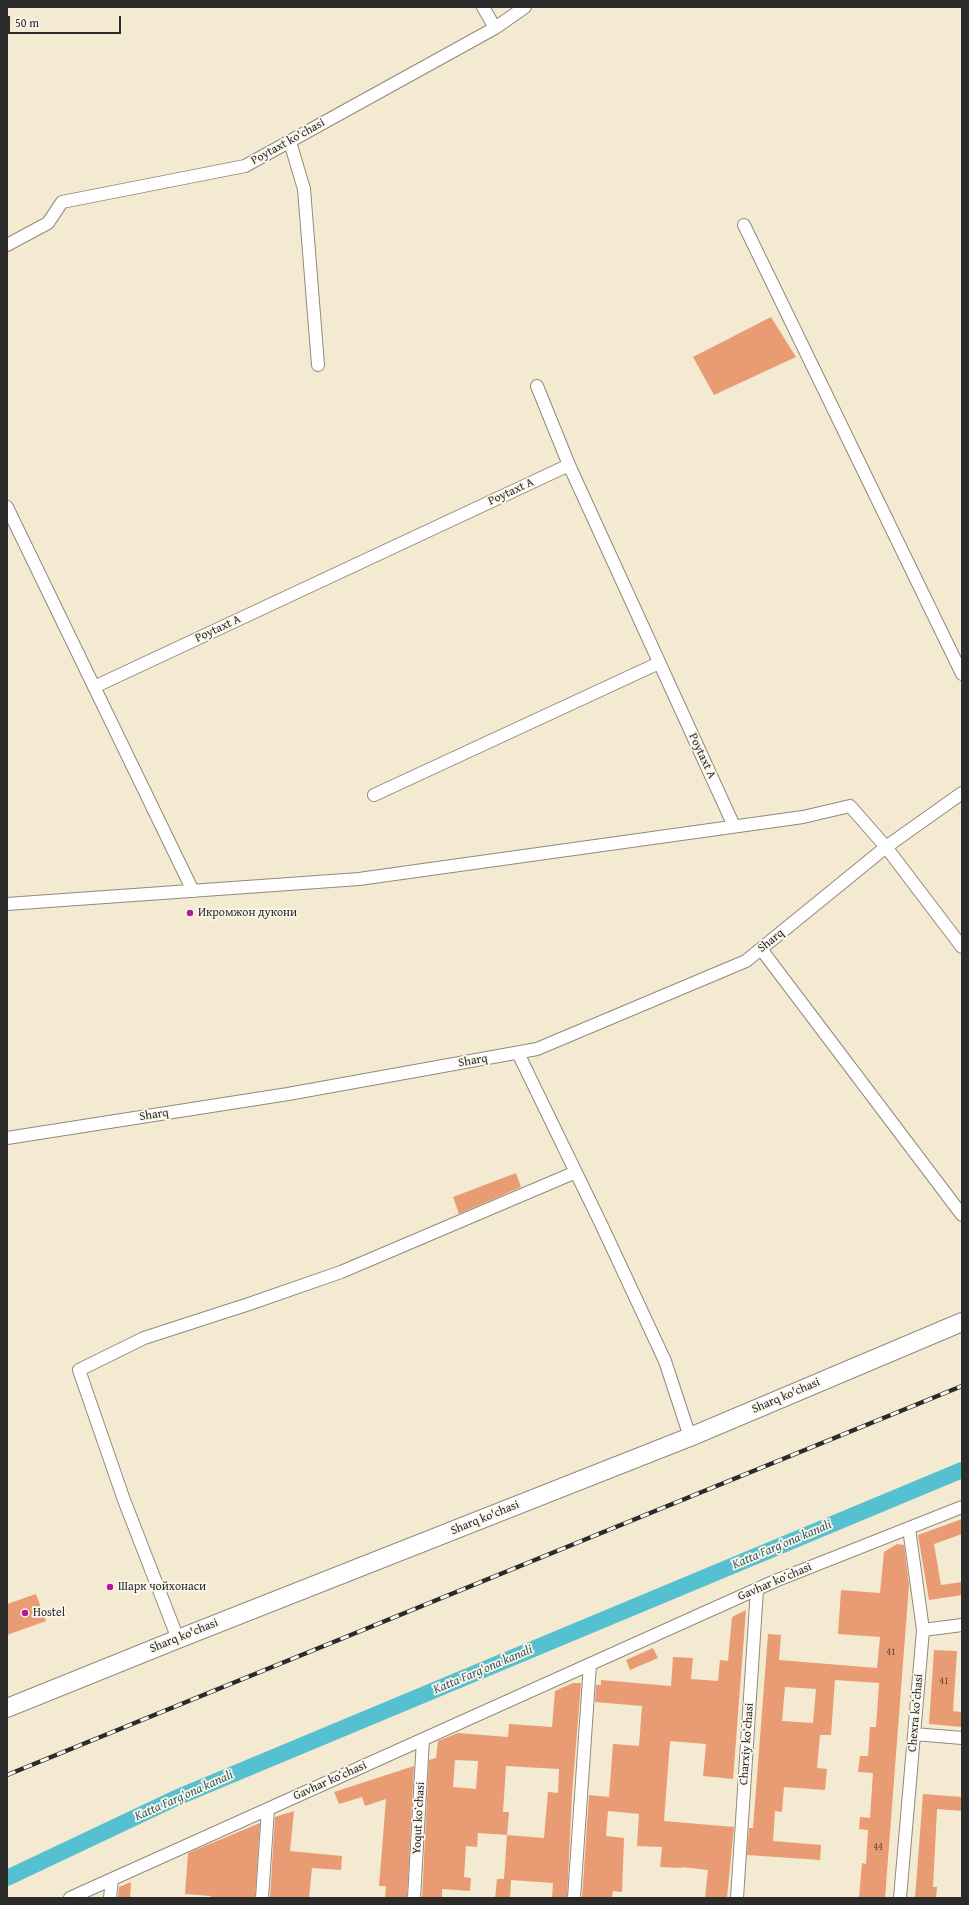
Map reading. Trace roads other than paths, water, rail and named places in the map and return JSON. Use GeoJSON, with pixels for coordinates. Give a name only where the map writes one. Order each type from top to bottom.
{"type":"FeatureCollection","features":[{"type":"Feature","properties":{"kind":"main road","name":"Sharq ko'chasi"},"geometry":{"type":"LineString","coordinates":[[7,1708],[178,1638],[690,1437],[962,1322]]}},
{"type":"Feature","properties":{"kind":"street"},"geometry":{"type":"LineString","coordinates":[[483,7],[495,28]]}},
{"type":"Feature","properties":{"kind":"street","name":"Poytaxt ko'chasi"},"geometry":{"type":"LineString","coordinates":[[7,245],[48,223],[62,202],[245,166],[495,28],[524,7]]}},
{"type":"Feature","properties":{"kind":"street"},"geometry":{"type":"LineString","coordinates":[[290,142],[304,189],[318,365]]}},
{"type":"Feature","properties":{"kind":"street"},"geometry":{"type":"LineString","coordinates":[[744,225],[962,674]]}},
{"type":"Feature","properties":{"kind":"street"},"geometry":{"type":"LineString","coordinates":[[538,386],[569,465]]}},
{"type":"Feature","properties":{"kind":"street","name":"Poytaxt A"},"geometry":{"type":"LineString","coordinates":[[94,687],[569,465],[734,826]]}},
{"type":"Feature","properties":{"kind":"street"},"geometry":{"type":"LineString","coordinates":[[7,508],[193,891]]}},
{"type":"Feature","properties":{"kind":"street"},"geometry":{"type":"LineString","coordinates":[[374,795],[659,663]]}},
{"type":"Feature","properties":{"kind":"street","name":"Sharq"},"geometry":{"type":"LineString","coordinates":[[7,1138],[288,1094],[538,1049],[746,961],[886,847],[962,793]]}},
{"type":"Feature","properties":{"kind":"street"},"geometry":{"type":"LineString","coordinates":[[7,904],[359,879],[803,817],[850,806],[886,847],[962,947]]}},
{"type":"Feature","properties":{"kind":"street"},"geometry":{"type":"LineString","coordinates":[[761,949],[962,1215]]}},
{"type":"Feature","properties":{"kind":"street"},"geometry":{"type":"LineString","coordinates":[[518,1053],[665,1361],[690,1437]]}},
{"type":"Feature","properties":{"kind":"street"},"geometry":{"type":"LineString","coordinates":[[178,1638],[124,1500],[79,1370],[144,1338],[341,1272],[576,1172]]}},
{"type":"Feature","properties":{"kind":"street","name":"Gavhar koʻchasi"},"geometry":{"type":"LineString","coordinates":[[70,1898],[757,1589],[962,1507]]}},
{"type":"Feature","properties":{"kind":"street","name":"Chexra koʻchasi"},"geometry":{"type":"LineString","coordinates":[[900,1898],[923,1630],[909,1528]]}},
{"type":"Feature","properties":{"kind":"street","name":"Charxiy koʻchasi"},"geometry":{"type":"LineString","coordinates":[[737,1898],[757,1589]]}},
{"type":"Feature","properties":{"kind":"street"},"geometry":{"type":"LineString","coordinates":[[923,1630],[962,1625]]}},
{"type":"Feature","properties":{"kind":"street"},"geometry":{"type":"LineString","coordinates":[[574,1898],[590,1664]]}},
{"type":"Feature","properties":{"kind":"street"},"geometry":{"type":"LineString","coordinates":[[914,1734],[962,1738]]}},
{"type":"Feature","properties":{"kind":"street","name":"Yoqut koʻchasi"},"geometry":{"type":"LineString","coordinates":[[414,1898],[423,1739]]}},
{"type":"Feature","properties":{"kind":"street"},"geometry":{"type":"LineString","coordinates":[[262,1898],[268,1809]]}},
{"type":"Feature","properties":{"kind":"street"},"geometry":{"type":"LineString","coordinates":[[110,1898],[112,1879]]}},
{"type":"Feature","properties":{"kind":"waterway","name":"Katta Farg'ona kanali"},"geometry":{"type":"LineString","coordinates":[[7,1878],[176,1798],[962,1470]]}},
{"type":"Feature","properties":{"kind":"railway"},"geometry":{"type":"LineString","coordinates":[[7,1775],[962,1386]]}},
{"type":"Feature","properties":{"kind":"place","name":"Икромжон дукони"},"geometry":{"type":"Point","coordinates":[190,913]}},
{"type":"Feature","properties":{"kind":"place","name":"Шарк чойхонаси"},"geometry":{"type":"Point","coordinates":[110,1587]}},
{"type":"Feature","properties":{"kind":"place","name":"Hostel"},"geometry":{"type":"Point","coordinates":[25,1613]}}]}
